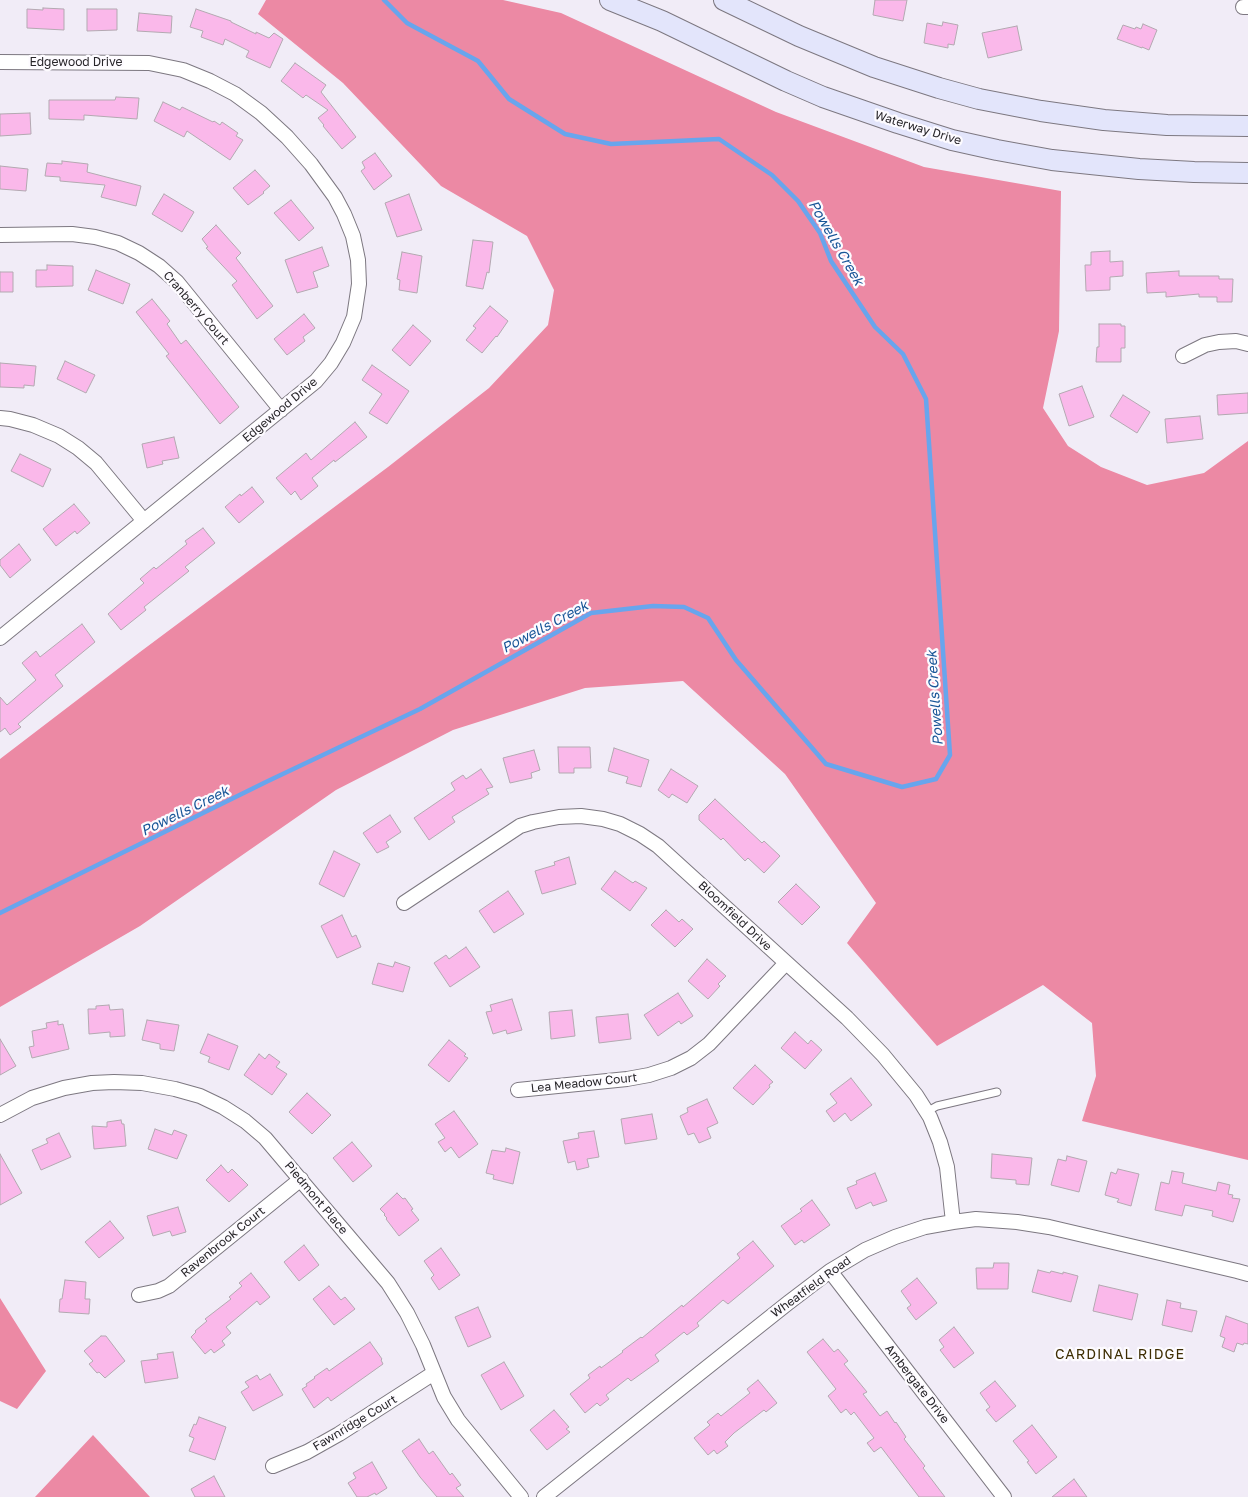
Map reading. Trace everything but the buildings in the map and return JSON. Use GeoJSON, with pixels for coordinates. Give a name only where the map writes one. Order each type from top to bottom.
{"type":"FeatureCollection","features":[{"type":"Feature","properties":{"kind":"main road","name":"Waterway Drive"},"geometry":{"type":"LineString","coordinates":[[610,0],[662,21],[823,97],[952,140],[1052,160],[1139,169],[1248,173]]}},
{"type":"Feature","properties":{"kind":"main road"},"geometry":{"type":"LineString","coordinates":[[724,0],[799,36],[874,67],[979,99],[1041,111],[1104,120],[1167,125],[1248,126]]}},
{"type":"Feature","properties":{"kind":"street","name":"Edgewood Drive"},"geometry":{"type":"LineString","coordinates":[[0,62],[149,62],[183,70],[210,81],[242,99],[261,113],[287,137],[312,164],[335,197],[353,236],[358,260],[359,284],[354,317],[343,343],[331,363],[316,381],[0,638]]}},
{"type":"Feature","properties":{"kind":"street","name":"Cranberry Court"},"geometry":{"type":"LineString","coordinates":[[0,234],[72,234],[95,237],[139,253],[159,266],[177,282],[281,410]]}},
{"type":"Feature","properties":{"kind":"street"},"geometry":{"type":"LineString","coordinates":[[1183,356],[1205,345],[1219,342],[1248,344]]}},
{"type":"Feature","properties":{"kind":"street"},"geometry":{"type":"LineString","coordinates":[[0,418],[33,425],[58,436],[78,448],[96,464],[144,521]]}},
{"type":"Feature","properties":{"kind":"street","name":"Bloomfield Drive"},"geometry":{"type":"LineString","coordinates":[[404,903],[520,826],[533,822],[559,817],[581,816],[620,824],[640,834],[658,846],[847,1018],[883,1055],[916,1095],[940,1142],[947,1167],[953,1222]]}},
{"type":"Feature","properties":{"kind":"street","name":"Lea Meadow Court"},"geometry":{"type":"LineString","coordinates":[[518,1090],[627,1079],[671,1068],[691,1058],[709,1044],[786,963]]}},
{"type":"Feature","properties":{"kind":"street","name":"Piedmont Place"},"geometry":{"type":"LineString","coordinates":[[0,1115],[32,1098],[64,1088],[92,1083],[114,1082],[142,1083],[175,1089],[208,1100],[245,1121],[265,1138],[388,1283],[407,1313],[423,1345],[444,1397],[458,1420],[521,1497]]}},
{"type":"Feature","properties":{"kind":"street","name":"Ravenbrook Court"},"geometry":{"type":"LineString","coordinates":[[139,1295],[158,1291],[169,1286],[301,1179]]}},
{"type":"Feature","properties":{"kind":"street","name":"Wheatfield Road"},"geometry":{"type":"LineString","coordinates":[[545,1497],[830,1271],[865,1250],[894,1237],[925,1227],[976,1219],[1017,1222],[1248,1274]]}},
{"type":"Feature","properties":{"kind":"street","name":"Ambergate Drive"},"geometry":{"type":"LineString","coordinates":[[830,1271],[1004,1497]]}},
{"type":"Feature","properties":{"kind":"street","name":"Fawnridge Court"},"geometry":{"type":"LineString","coordinates":[[273,1466],[307,1452],[339,1434],[434,1373]]}},
{"type":"Feature","properties":{"kind":"lane"},"geometry":{"type":"LineString","coordinates":[[926,1112],[937,1106],[997,1092]]}},
{"type":"Feature","properties":{"kind":"shaded area"},"geometry":{"type":"Polygon","coordinates":[[[266,0],[503,0],[561,13],[776,112],[924,167],[1061,191],[1059,331],[1043,408],[1068,446],[1101,467],[1147,485],[1204,473],[1248,441],[1248,1160],[1082,1121],[1096,1076],[1092,1023],[1043,985],[937,1046],[847,943],[876,903],[785,774],[683,681],[585,688],[453,730],[336,790],[140,926],[0,1007],[0,759],[388,467],[489,388],[548,325],[554,290],[527,236],[441,186],[343,83],[258,14],[266,0]]]}},
{"type":"Feature","properties":{"kind":"shaded area"},"geometry":{"type":"Polygon","coordinates":[[[0,1298],[46,1371],[17,1409],[0,1401],[0,1298]]]}},
{"type":"Feature","properties":{"kind":"shaded area"},"geometry":{"type":"Polygon","coordinates":[[[93,1435],[150,1497],[35,1497],[93,1435]]]}},
{"type":"Feature","properties":{"kind":"waterway","name":"Powells Creek"},"geometry":{"type":"LineString","coordinates":[[0,913],[268,781],[420,709],[591,613],[653,606],[684,607],[708,618],[736,660],[826,764],[902,787],[936,779],[950,755],[926,399],[903,354],[875,327],[831,261],[820,233],[798,201],[772,175],[719,139],[611,144],[565,134],[509,99],[478,61],[407,23],[384,0]]}},
{"type":"Feature","properties":{"kind":"district","name":"CARDINAL RIDGE"},"geometry":{"type":"Point","coordinates":[1120,1355]}}]}
